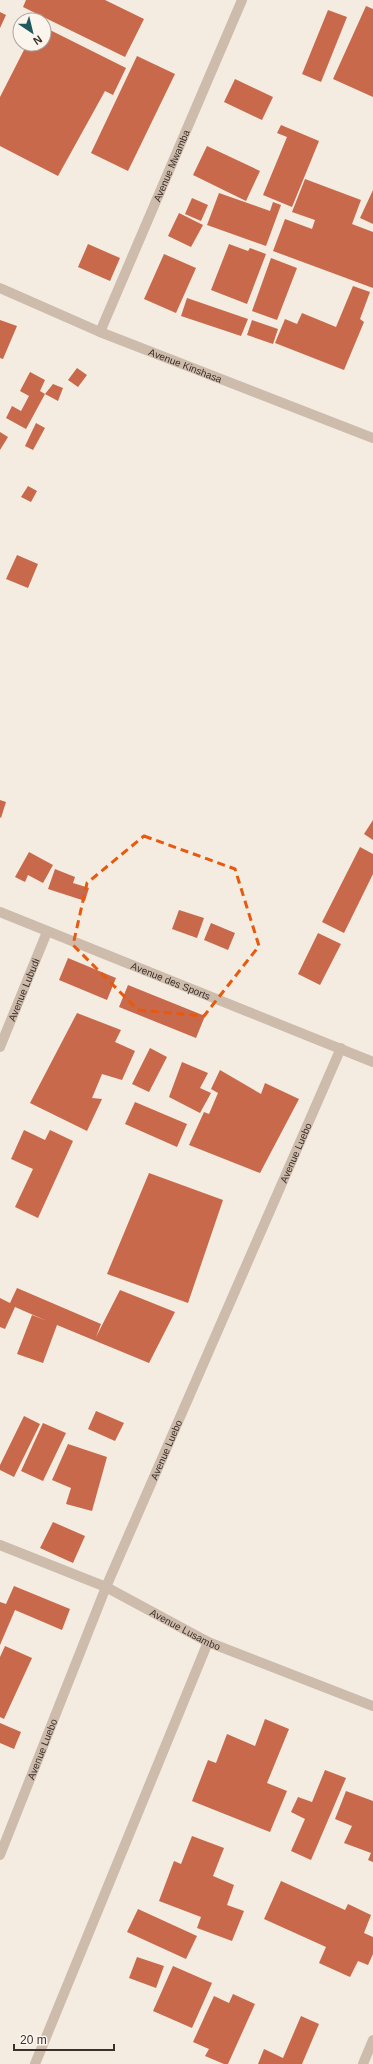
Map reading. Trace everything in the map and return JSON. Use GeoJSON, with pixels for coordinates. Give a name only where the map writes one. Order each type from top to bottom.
{"type":"FeatureCollection","features":[{"type":"Feature","properties":{"kind":"street","name":"Avenue Mwamba"},"geometry":{"type":"LineString","coordinates":[[100,332],[242,0]]}},
{"type":"Feature","properties":{"kind":"street","name":"Avenue Kinshasa"},"geometry":{"type":"LineString","coordinates":[[0,288],[100,332],[373,438]]}},
{"type":"Feature","properties":{"kind":"street","name":"Avenue des Sports"},"geometry":{"type":"LineString","coordinates":[[0,912],[373,1062]]}},
{"type":"Feature","properties":{"kind":"street","name":"Avenue Lubudi"},"geometry":{"type":"LineString","coordinates":[[0,1047],[47,932]]}},
{"type":"Feature","properties":{"kind":"street","name":"Avenue Luebo"},"geometry":{"type":"LineString","coordinates":[[0,1855],[106,1587],[341,1048]]}},
{"type":"Feature","properties":{"kind":"street","name":"Avenue Lusambo"},"geometry":{"type":"LineString","coordinates":[[0,1545],[106,1587],[208,1642],[373,1706]]}},
{"type":"Feature","properties":{"kind":"street"},"geometry":{"type":"LineString","coordinates":[[35,2064],[208,1642]]}},
{"type":"Feature","properties":{"kind":"street"},"geometry":{"type":"LineString","coordinates":[[363,2064],[373,2040]]}},
{"type":"Feature","properties":{"kind":"highlighted area"},"geometry":{"type":"Polygon","coordinates":[[[144,836],[235,869],[259,946],[204,1016],[138,1010],[73,945],[87,883],[144,836]]]}},
{"type":"Feature","properties":{"kind":"building"},"geometry":{"type":"Polygon","coordinates":[[[26,0],[105,0],[144,19],[125,57],[52,21],[52,12],[33,12],[23,7],[26,0]]]}},
{"type":"Feature","properties":{"kind":"building"},"geometry":{"type":"Polygon","coordinates":[[[366,6],[373,9],[373,97],[333,79],[366,6]]]}},
{"type":"Feature","properties":{"kind":"building"},"geometry":{"type":"Polygon","coordinates":[[[328,10],[347,17],[321,82],[302,74],[328,10]]]}},
{"type":"Feature","properties":{"kind":"building"},"geometry":{"type":"Polygon","coordinates":[[[0,12],[6,15],[0,28],[0,12]]]}},
{"type":"Feature","properties":{"kind":"building"},"geometry":{"type":"Polygon","coordinates":[[[52,31],[126,68],[113,95],[105,91],[58,176],[0,146],[0,97],[23,52],[52,52],[52,31]]]}},
{"type":"Feature","properties":{"kind":"building"},"geometry":{"type":"Polygon","coordinates":[[[137,56],[175,74],[128,171],[91,153],[137,56]]]}},
{"type":"Feature","properties":{"kind":"building"},"geometry":{"type":"Polygon","coordinates":[[[235,79],[273,97],[262,120],[224,102],[235,79]]]}},
{"type":"Feature","properties":{"kind":"building"},"geometry":{"type":"Polygon","coordinates":[[[281,125],[319,141],[292,207],[263,195],[287,137],[277,133],[281,125]]]}},
{"type":"Feature","properties":{"kind":"building"},"geometry":{"type":"Polygon","coordinates":[[[207,146],[260,171],[246,201],[193,175],[207,146]]]}},
{"type":"Feature","properties":{"kind":"building"},"geometry":{"type":"Polygon","coordinates":[[[305,179],[361,200],[352,224],[373,232],[373,288],[273,251],[285,219],[312,229],[315,220],[292,212],[305,179]]]}},
{"type":"Feature","properties":{"kind":"building"},"geometry":{"type":"Polygon","coordinates":[[[373,190],[373,224],[360,218],[373,190]]]}},
{"type":"Feature","properties":{"kind":"building"},"geometry":{"type":"Polygon","coordinates":[[[219,193],[270,211],[273,202],[281,205],[266,246],[207,225],[219,193]]]}},
{"type":"Feature","properties":{"kind":"building"},"geometry":{"type":"Polygon","coordinates":[[[192,198],[208,205],[201,221],[185,214],[192,198]]]}},
{"type":"Feature","properties":{"kind":"building"},"geometry":{"type":"Polygon","coordinates":[[[179,213],[203,225],[191,247],[168,236],[179,213]]]}},
{"type":"Feature","properties":{"kind":"building"},"geometry":{"type":"Polygon","coordinates":[[[88,244],[120,258],[110,281],[78,267],[88,244]]]}},
{"type":"Feature","properties":{"kind":"building"},"geometry":{"type":"Polygon","coordinates":[[[229,244],[248,251],[250,248],[266,254],[247,304],[211,290],[229,244]]]}},
{"type":"Feature","properties":{"kind":"building"},"geometry":{"type":"Polygon","coordinates":[[[164,254],[196,268],[176,313],[144,299],[164,254]]]}},
{"type":"Feature","properties":{"kind":"building"},"geometry":{"type":"Polygon","coordinates":[[[271,258],[297,268],[277,320],[252,311],[271,258]]]}},
{"type":"Feature","properties":{"kind":"building"},"geometry":{"type":"Polygon","coordinates":[[[353,286],[370,292],[360,319],[364,322],[344,370],[275,343],[285,319],[297,324],[302,313],[336,327],[353,286]]]}},
{"type":"Feature","properties":{"kind":"building"},"geometry":{"type":"Polygon","coordinates":[[[187,298],[248,319],[241,336],[181,316],[187,298]]]}},
{"type":"Feature","properties":{"kind":"building"},"geometry":{"type":"Polygon","coordinates":[[[0,320],[17,326],[3,359],[0,358],[0,320]]]}},
{"type":"Feature","properties":{"kind":"building"},"geometry":{"type":"Polygon","coordinates":[[[252,320],[278,329],[273,344],[247,335],[252,320]]]}},
{"type":"Feature","properties":{"kind":"building"},"geometry":{"type":"Polygon","coordinates":[[[77,368],[87,375],[78,387],[68,380],[77,368]]]}},
{"type":"Feature","properties":{"kind":"building"},"geometry":{"type":"Polygon","coordinates":[[[30,372],[45,380],[40,391],[45,394],[26,429],[6,418],[12,406],[21,411],[29,396],[20,391],[30,372]]]}},
{"type":"Feature","properties":{"kind":"building"},"geometry":{"type":"Polygon","coordinates":[[[53,384],[63,388],[58,401],[45,394],[53,384]]]}},
{"type":"Feature","properties":{"kind":"building"},"geometry":{"type":"Polygon","coordinates":[[[36,423],[45,428],[33,450],[25,446],[36,423]]]}},
{"type":"Feature","properties":{"kind":"building"},"geometry":{"type":"Polygon","coordinates":[[[0,432],[8,437],[0,450],[0,432]]]}},
{"type":"Feature","properties":{"kind":"building"},"geometry":{"type":"Polygon","coordinates":[[[28,486],[37,491],[31,502],[21,497],[28,486]]]}},
{"type":"Feature","properties":{"kind":"building"},"geometry":{"type":"Polygon","coordinates":[[[17,555],[38,564],[28,588],[6,579],[17,555]]]}},
{"type":"Feature","properties":{"kind":"building"},"geometry":{"type":"Polygon","coordinates":[[[0,800],[6,802],[1,818],[0,817],[0,800]]]}},
{"type":"Feature","properties":{"kind":"building"},"geometry":{"type":"Polygon","coordinates":[[[373,820],[373,840],[364,834],[373,820]]]}},
{"type":"Feature","properties":{"kind":"building"},"geometry":{"type":"Polygon","coordinates":[[[360,847],[373,854],[373,874],[344,933],[322,922],[360,847]]]}},
{"type":"Feature","properties":{"kind":"building"},"geometry":{"type":"Polygon","coordinates":[[[29,852],[53,865],[43,883],[28,875],[25,882],[15,877],[29,852]]]}},
{"type":"Feature","properties":{"kind":"building"},"geometry":{"type":"Polygon","coordinates":[[[55,869],[75,877],[73,883],[89,888],[85,901],[48,889],[55,869]]]}},
{"type":"Feature","properties":{"kind":"building"},"geometry":{"type":"Polygon","coordinates":[[[179,910],[204,918],[197,938],[172,929],[179,910]]]}},
{"type":"Feature","properties":{"kind":"building"},"geometry":{"type":"Polygon","coordinates":[[[211,923],[235,933],[228,950],[204,940],[211,923]]]}},
{"type":"Feature","properties":{"kind":"building"},"geometry":{"type":"Polygon","coordinates":[[[318,933],[341,944],[320,985],[298,974],[318,933]]]}},
{"type":"Feature","properties":{"kind":"building"},"geometry":{"type":"Polygon","coordinates":[[[68,958],[116,978],[107,1000],[59,980],[68,958]]]}},
{"type":"Feature","properties":{"kind":"building"},"geometry":{"type":"Polygon","coordinates":[[[128,985],[205,1016],[196,1038],[119,1007],[128,985]]]}},
{"type":"Feature","properties":{"kind":"building"},"geometry":{"type":"Polygon","coordinates":[[[77,1013],[121,1030],[115,1042],[135,1051],[122,1080],[102,1074],[92,1098],[102,1099],[87,1131],[30,1103],[77,1013]]]}},
{"type":"Feature","properties":{"kind":"building"},"geometry":{"type":"Polygon","coordinates":[[[150,1048],[167,1057],[149,1092],[132,1084],[150,1048]]]}},
{"type":"Feature","properties":{"kind":"building"},"geometry":{"type":"Polygon","coordinates":[[[182,1062],[208,1073],[200,1088],[211,1093],[200,1113],[169,1097],[182,1062]]]}},
{"type":"Feature","properties":{"kind":"building"},"geometry":{"type":"Polygon","coordinates":[[[220,1070],[261,1094],[265,1083],[299,1099],[260,1173],[189,1145],[204,1112],[209,1114],[218,1093],[211,1089],[220,1070]]]}},
{"type":"Feature","properties":{"kind":"building"},"geometry":{"type":"Polygon","coordinates":[[[135,1102],[187,1124],[177,1147],[125,1124],[135,1102]]]}},
{"type":"Feature","properties":{"kind":"building"},"geometry":{"type":"Polygon","coordinates":[[[24,1130],[45,1140],[50,1130],[73,1141],[38,1218],[15,1207],[33,1169],[11,1159],[24,1130]]]}},
{"type":"Feature","properties":{"kind":"building"},"geometry":{"type":"Polygon","coordinates":[[[149,1173],[223,1200],[188,1303],[107,1274],[149,1173]]]}},
{"type":"Feature","properties":{"kind":"building"},"geometry":{"type":"Polygon","coordinates":[[[17,1288],[101,1324],[96,1337],[120,1290],[175,1312],[149,1363],[57,1325],[43,1363],[17,1354],[32,1315],[47,1321],[15,1307],[5,1329],[0,1327],[0,1298],[10,1303],[17,1288]]]}},
{"type":"Feature","properties":{"kind":"building"},"geometry":{"type":"Polygon","coordinates":[[[96,1411],[124,1423],[115,1441],[88,1429],[96,1411]]]}},
{"type":"Feature","properties":{"kind":"building"},"geometry":{"type":"Polygon","coordinates":[[[24,1416],[40,1424],[14,1477],[0,1470],[0,1465],[24,1416]]]}},
{"type":"Feature","properties":{"kind":"building"},"geometry":{"type":"Polygon","coordinates":[[[43,1423],[66,1433],[43,1481],[21,1471],[43,1423]]]}},
{"type":"Feature","properties":{"kind":"building"},"geometry":{"type":"Polygon","coordinates":[[[68,1444],[107,1457],[92,1511],[66,1504],[71,1488],[52,1480],[68,1444]]]}},
{"type":"Feature","properties":{"kind":"building"},"geometry":{"type":"Polygon","coordinates":[[[53,1522],[85,1536],[73,1563],[40,1548],[53,1522]]]}},
{"type":"Feature","properties":{"kind":"building"},"geometry":{"type":"Polygon","coordinates":[[[14,1586],[70,1609],[62,1630],[15,1610],[0,1645],[0,1602],[6,1604],[14,1586]]]}},
{"type":"Feature","properties":{"kind":"building"},"geometry":{"type":"Polygon","coordinates":[[[5,1646],[32,1658],[4,1719],[0,1717],[0,1657],[5,1646]]]}},
{"type":"Feature","properties":{"kind":"building"},"geometry":{"type":"Polygon","coordinates":[[[265,1719],[289,1729],[267,1783],[287,1791],[270,1832],[192,1801],[208,1760],[216,1763],[227,1734],[255,1746],[265,1719]]]}},
{"type":"Feature","properties":{"kind":"building"},"geometry":{"type":"Polygon","coordinates":[[[0,1723],[21,1732],[14,1749],[0,1743],[0,1723]]]}},
{"type":"Feature","properties":{"kind":"building"},"geometry":{"type":"Polygon","coordinates":[[[325,1770],[346,1778],[311,1860],[291,1851],[305,1819],[291,1812],[298,1797],[312,1802],[325,1770]]]}},
{"type":"Feature","properties":{"kind":"building"},"geometry":{"type":"Polygon","coordinates":[[[346,1791],[373,1801],[373,1862],[368,1860],[371,1853],[344,1843],[352,1826],[335,1819],[346,1791]]]}},
{"type":"Feature","properties":{"kind":"building"},"geometry":{"type":"Polygon","coordinates":[[[192,1836],[224,1848],[213,1876],[234,1885],[227,1905],[244,1911],[232,1941],[197,1928],[201,1917],[159,1901],[174,1861],[181,1864],[192,1836]]]}},
{"type":"Feature","properties":{"kind":"building"},"geometry":{"type":"Polygon","coordinates":[[[281,1881],[345,1910],[348,1904],[371,1915],[364,1933],[373,1937],[373,1954],[368,1965],[358,1961],[350,1977],[319,1963],[326,1947],[264,1919],[281,1881]]]}},
{"type":"Feature","properties":{"kind":"building"},"geometry":{"type":"Polygon","coordinates":[[[138,1909],[197,1936],[186,1959],[127,1932],[138,1909]]]}},
{"type":"Feature","properties":{"kind":"building"},"geometry":{"type":"Polygon","coordinates":[[[137,1957],[164,1966],[156,1988],[129,1978],[137,1957]]]}},
{"type":"Feature","properties":{"kind":"building"},"geometry":{"type":"Polygon","coordinates":[[[173,1966],[212,1983],[192,2028],[153,2011],[173,1966]]]}},
{"type":"Feature","properties":{"kind":"building"},"geometry":{"type":"Polygon","coordinates":[[[233,1994],[255,2004],[228,2064],[224,2064],[205,2056],[209,2049],[193,2042],[214,1996],[229,2003],[233,1994]]]}},
{"type":"Feature","properties":{"kind":"building"},"geometry":{"type":"Polygon","coordinates":[[[301,2016],[319,2024],[302,2064],[258,2064],[264,2049],[283,2058],[301,2016]]]}}]}
